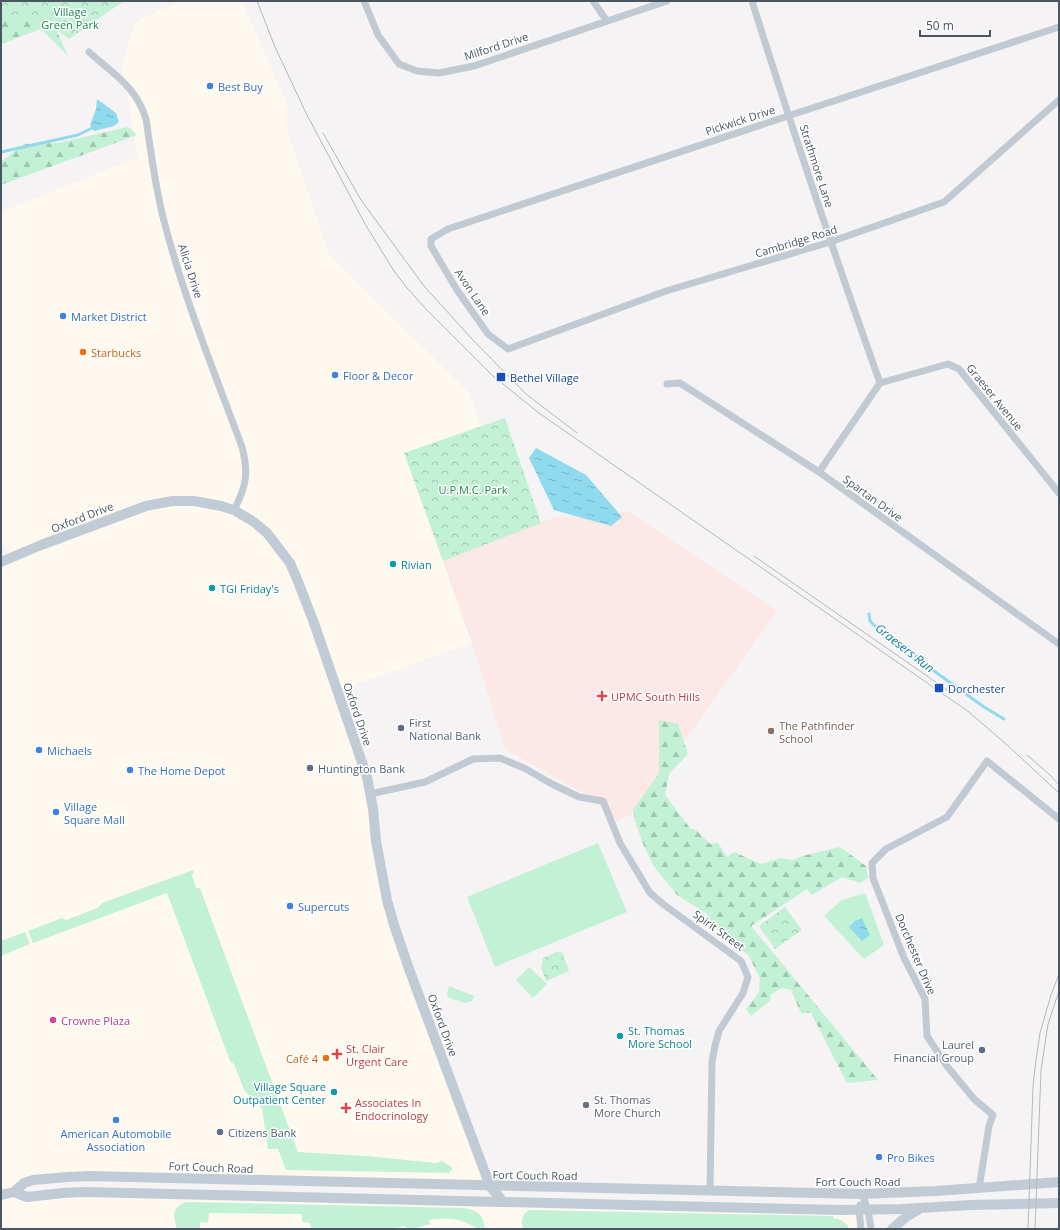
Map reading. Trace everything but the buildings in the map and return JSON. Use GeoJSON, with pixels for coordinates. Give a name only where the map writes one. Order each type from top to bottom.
{"type":"FeatureCollection","features":[{"type":"Feature","properties":{"kind":"street","name":"Milford Drive"},"geometry":{"type":"LineString","coordinates":[[364,1],[378,35],[399,64],[417,72],[439,73],[474,66],[667,1]]}},
{"type":"Feature","properties":{"kind":"street"},"geometry":{"type":"LineString","coordinates":[[593,1],[607,21]]}},
{"type":"Feature","properties":{"kind":"street","name":"Strathmore Lane"},"geometry":{"type":"LineString","coordinates":[[752,1],[830,242],[880,383]]}},
{"type":"Feature","properties":{"kind":"street","name":"Pickwick Drive"},"geometry":{"type":"LineString","coordinates":[[431,239],[448,229],[1059,28]]}},
{"type":"Feature","properties":{"kind":"street","name":"Alicia Drive"},"geometry":{"type":"LineString","coordinates":[[89,52],[130,88],[143,109],[146,119],[158,197],[179,272],[205,350],[245,459],[246,469],[244,487],[234,510]]}},
{"type":"Feature","properties":{"kind":"street","name":"Cambridge Road"},"geometry":{"type":"LineString","coordinates":[[508,349],[666,291],[830,242],[944,202],[1059,100]]}},
{"type":"Feature","properties":{"kind":"street","name":"Avon Lane"},"geometry":{"type":"LineString","coordinates":[[431,239],[431,246],[457,290],[488,334],[508,349]]}},
{"type":"Feature","properties":{"kind":"street","name":"Graeser Avenue"},"geometry":{"type":"LineString","coordinates":[[880,383],[948,364],[959,369],[1059,493]]}},
{"type":"Feature","properties":{"kind":"street","name":"Spartan Drive"},"geometry":{"type":"LineString","coordinates":[[667,384],[680,383],[819,472],[1059,644]]}},
{"type":"Feature","properties":{"kind":"street"},"geometry":{"type":"LineString","coordinates":[[819,472],[880,383]]}},
{"type":"Feature","properties":{"kind":"street","name":"Oxford Drive"},"geometry":{"type":"LineString","coordinates":[[1,562],[110,519],[160,502],[194,501],[234,510],[254,522],[267,533],[290,563],[297,579],[361,758],[370,794],[376,827],[376,841],[387,900],[394,925],[490,1186],[503,1202]]}},
{"type":"Feature","properties":{"kind":"street","name":"Spirit Street"},"geometry":{"type":"LineString","coordinates":[[370,794],[424,782],[473,759],[500,758],[524,768],[579,797],[603,802],[620,842],[650,893],[741,961],[748,977],[743,993],[719,1031],[712,1062],[710,1191]]}},
{"type":"Feature","properties":{"kind":"street","name":"Dorchester Drive"},"geometry":{"type":"LineString","coordinates":[[979,1188],[989,1126],[993,1115],[974,1100],[946,1065],[926,1036],[924,999],[904,958],[872,878],[872,863],[886,849],[947,817],[987,760],[1059,819]]}},
{"type":"Feature","properties":{"kind":"street","name":"Fort Couch Road"},"geometry":{"type":"LineString","coordinates":[[14,1192],[24,1183],[33,1180],[88,1176],[862,1194],[1059,1182]]}},
{"type":"Feature","properties":{"kind":"street"},"geometry":{"type":"LineString","coordinates":[[488,1202],[490,1186]]}},
{"type":"Feature","properties":{"kind":"street","name":"Fort Couch Road"},"geometry":{"type":"LineString","coordinates":[[1,1194],[14,1192],[27,1197],[56,1193],[85,1192],[716,1208],[864,1210],[1059,1202]]}},
{"type":"Feature","properties":{"kind":"street"},"geometry":{"type":"LineString","coordinates":[[862,1194],[864,1210],[871,1229]]}},
{"type":"Feature","properties":{"kind":"street"},"geometry":{"type":"LineString","coordinates":[[892,1229],[906,1217],[925,1208]]}},
{"type":"Feature","properties":{"kind":"street"},"geometry":{"type":"LineString","coordinates":[[861,1229],[864,1210]]}},
{"type":"Feature","properties":{"kind":"shaded area"},"geometry":{"type":"Polygon","coordinates":[[[181,1],[242,1],[287,104],[287,130],[329,254],[470,394],[480,426],[405,453],[472,643],[337,691],[361,758],[387,900],[490,1186],[50,1178],[14,1191],[50,1194],[859,1210],[861,1229],[1,1229],[1,562],[11,559],[1,540],[1,212],[138,157],[122,66],[135,22],[181,1]]]}},
{"type":"Feature","properties":{"kind":"shaded area","name":"UPMC South Hills"},"geometry":{"type":"Polygon","coordinates":[[[630,512],[777,611],[632,814],[616,822],[592,798],[505,749],[472,643],[443,561],[552,518],[630,512]]]}},
{"type":"Feature","properties":{"kind":"green space","name":"Village Green Park"},"geometry":{"type":"Polygon","coordinates":[[[1,1],[124,1],[69,39],[42,19],[1,19],[1,1]]]}},
{"type":"Feature","properties":{"kind":"green space"},"geometry":{"type":"Polygon","coordinates":[[[1,8],[32,14],[53,23],[68,56],[41,29],[1,44],[1,8]]]}},
{"type":"Feature","properties":{"kind":"green space"},"geometry":{"type":"Polygon","coordinates":[[[128,127],[137,135],[1,185],[1,162],[24,144],[58,143],[128,127]]]}},
{"type":"Feature","properties":{"kind":"green space","name":"U.P.M.C. Park"},"geometry":{"type":"Polygon","coordinates":[[[505,418],[541,523],[443,561],[404,453],[505,418]]]}},
{"type":"Feature","properties":{"kind":"green space"},"geometry":{"type":"Polygon","coordinates":[[[659,720],[678,724],[688,754],[669,774],[665,795],[690,828],[697,831],[710,844],[718,843],[727,857],[734,852],[761,864],[780,858],[793,860],[802,856],[840,847],[866,866],[868,878],[860,883],[842,877],[812,895],[807,889],[751,926],[878,1080],[847,1083],[811,1013],[801,1013],[791,990],[782,988],[771,994],[770,1001],[751,1016],[746,1009],[759,992],[760,979],[749,956],[709,923],[707,914],[677,895],[653,865],[643,844],[633,810],[659,773],[659,720]]]}},
{"type":"Feature","properties":{"kind":"green space"},"geometry":{"type":"Polygon","coordinates":[[[598,843],[627,912],[495,967],[467,897],[598,843]]]}},
{"type":"Feature","properties":{"kind":"green space"},"geometry":{"type":"Polygon","coordinates":[[[193,870],[194,873],[192,875],[196,888],[200,888],[298,1152],[367,1156],[436,1163],[442,1161],[453,1168],[449,1173],[286,1170],[278,1149],[268,1149],[262,1109],[244,1090],[234,1064],[230,1061],[167,893],[33,943],[28,931],[62,918],[66,920],[98,908],[102,903],[193,870]]]}},
{"type":"Feature","properties":{"kind":"green space"},"geometry":{"type":"Polygon","coordinates":[[[865,893],[884,945],[864,959],[824,916],[842,900],[865,893]]]}},
{"type":"Feature","properties":{"kind":"green space"},"geometry":{"type":"Polygon","coordinates":[[[785,907],[802,930],[775,949],[759,926],[785,907]]]}},
{"type":"Feature","properties":{"kind":"green space"},"geometry":{"type":"Polygon","coordinates":[[[25,932],[30,944],[1,956],[1,941],[25,932]]]}},
{"type":"Feature","properties":{"kind":"green space"},"geometry":{"type":"Polygon","coordinates":[[[556,952],[562,952],[569,971],[546,981],[541,968],[543,958],[556,952]]]}},
{"type":"Feature","properties":{"kind":"green space"},"geometry":{"type":"Polygon","coordinates":[[[529,967],[547,984],[533,998],[516,980],[529,967]]]}},
{"type":"Feature","properties":{"kind":"green space"},"geometry":{"type":"Polygon","coordinates":[[[449,986],[474,996],[472,1001],[464,1003],[448,997],[447,994],[449,986]]]}},
{"type":"Feature","properties":{"kind":"green space"},"geometry":{"type":"Polygon","coordinates":[[[186,1202],[464,1208],[473,1210],[479,1214],[485,1228],[481,1227],[478,1229],[454,1219],[443,1219],[429,1220],[430,1224],[413,1229],[408,1229],[404,1226],[390,1229],[312,1229],[310,1223],[302,1222],[302,1214],[209,1213],[208,1223],[200,1222],[200,1229],[177,1229],[174,1213],[181,1204],[186,1202]]]}},
{"type":"Feature","properties":{"kind":"green space"},"geometry":{"type":"Polygon","coordinates":[[[530,1210],[833,1216],[833,1218],[841,1220],[845,1223],[850,1229],[523,1229],[523,1218],[525,1213],[530,1210]]]}},
{"type":"Feature","properties":{"kind":"water"},"geometry":{"type":"Polygon","coordinates":[[[97,99],[116,113],[119,122],[114,126],[94,131],[90,125],[96,109],[97,99]]]}},
{"type":"Feature","properties":{"kind":"water"},"geometry":{"type":"Polygon","coordinates":[[[536,448],[586,475],[622,517],[611,526],[554,510],[529,458],[536,448]]]}},
{"type":"Feature","properties":{"kind":"water"},"geometry":{"type":"Polygon","coordinates":[[[862,918],[870,935],[862,941],[849,927],[855,921],[862,918]]]}},
{"type":"Feature","properties":{"kind":"waterway"},"geometry":{"type":"LineString","coordinates":[[1,152],[78,135],[92,128]]}},
{"type":"Feature","properties":{"kind":"waterway","name":"Graesers Run"},"geometry":{"type":"LineString","coordinates":[[869,614],[870,621],[876,627],[907,647],[923,663],[984,707],[1004,719]]}},
{"type":"Feature","properties":{"kind":"tram line"},"geometry":{"type":"LineString","coordinates":[[257,1],[275,47],[306,113],[365,224],[394,271],[425,308],[493,376],[539,413],[969,712],[1059,793]]}},
{"type":"Feature","properties":{"kind":"tram line"},"geometry":{"type":"LineString","coordinates":[[323,133],[361,200],[424,286],[472,339],[526,394],[577,433]]}},
{"type":"Feature","properties":{"kind":"tram line"},"geometry":{"type":"LineString","coordinates":[[754,556],[953,694]]}},
{"type":"Feature","properties":{"kind":"tram line"},"geometry":{"type":"LineString","coordinates":[[1027,755],[1059,785]]}},
{"type":"Feature","properties":{"kind":"tram line"},"geometry":{"type":"LineString","coordinates":[[1028,1229],[1033,1086],[1036,1060],[1040,1033],[1059,974]]}},
{"type":"Feature","properties":{"kind":"tram line"},"geometry":{"type":"LineString","coordinates":[[1035,1229],[1041,1070],[1048,1024],[1059,991]]}},
{"type":"Feature","properties":{"kind":"place","name":"Best Buy"},"geometry":{"type":"Point","coordinates":[210,86]}},
{"type":"Feature","properties":{"kind":"place","name":"Market District"},"geometry":{"type":"Point","coordinates":[63,316]}},
{"type":"Feature","properties":{"kind":"place","name":"Starbucks"},"geometry":{"type":"Point","coordinates":[83,352]}},
{"type":"Feature","properties":{"kind":"place","name":"Floor & Decor"},"geometry":{"type":"Point","coordinates":[335,375]}},
{"type":"Feature","properties":{"kind":"place","name":"Bethel Village"},"geometry":{"type":"Point","coordinates":[501,377]}},
{"type":"Feature","properties":{"kind":"place","name":"Rivian"},"geometry":{"type":"Point","coordinates":[393,564]}},
{"type":"Feature","properties":{"kind":"place","name":"TGI Friday's"},"geometry":{"type":"Point","coordinates":[212,588]}},
{"type":"Feature","properties":{"kind":"place","name":"Dorchester"},"geometry":{"type":"Point","coordinates":[939,688]}},
{"type":"Feature","properties":{"kind":"place","name":"UPMC South Hills"},"geometry":{"type":"Point","coordinates":[602,696]}},
{"type":"Feature","properties":{"kind":"place","name":"First National Bank"},"geometry":{"type":"Point","coordinates":[401,728]}},
{"type":"Feature","properties":{"kind":"place","name":"The Pathfinder School"},"geometry":{"type":"Point","coordinates":[771,731]}},
{"type":"Feature","properties":{"kind":"place","name":"Michaels"},"geometry":{"type":"Point","coordinates":[39,750]}},
{"type":"Feature","properties":{"kind":"place","name":"Huntington Bank"},"geometry":{"type":"Point","coordinates":[310,768]}},
{"type":"Feature","properties":{"kind":"place","name":"The Home Depot"},"geometry":{"type":"Point","coordinates":[130,770]}},
{"type":"Feature","properties":{"kind":"place","name":"Village Square Mall"},"geometry":{"type":"Point","coordinates":[56,812]}},
{"type":"Feature","properties":{"kind":"place","name":"Supercuts"},"geometry":{"type":"Point","coordinates":[290,906]}},
{"type":"Feature","properties":{"kind":"place","name":"Crowne Plaza"},"geometry":{"type":"Point","coordinates":[53,1020]}},
{"type":"Feature","properties":{"kind":"place","name":"St. Thomas More School"},"geometry":{"type":"Point","coordinates":[620,1036]}},
{"type":"Feature","properties":{"kind":"place","name":"Laurel Financial Group"},"geometry":{"type":"Point","coordinates":[982,1050]}},
{"type":"Feature","properties":{"kind":"place","name":"St. Clair Urgent Care"},"geometry":{"type":"Point","coordinates":[337,1054]}},
{"type":"Feature","properties":{"kind":"place","name":"Café 4"},"geometry":{"type":"Point","coordinates":[326,1058]}},
{"type":"Feature","properties":{"kind":"place","name":"Village Square Outpatient Center"},"geometry":{"type":"Point","coordinates":[334,1092]}},
{"type":"Feature","properties":{"kind":"place","name":"St. Thomas More Church"},"geometry":{"type":"Point","coordinates":[586,1105]}},
{"type":"Feature","properties":{"kind":"place","name":"Associates In Endocrinology"},"geometry":{"type":"Point","coordinates":[346,1108]}},
{"type":"Feature","properties":{"kind":"place","name":"American Automobile Association"},"geometry":{"type":"Point","coordinates":[116,1120]}},
{"type":"Feature","properties":{"kind":"place","name":"Citizens Bank"},"geometry":{"type":"Point","coordinates":[220,1132]}},
{"type":"Feature","properties":{"kind":"place","name":"Pro Bikes"},"geometry":{"type":"Point","coordinates":[879,1157]}}]}
